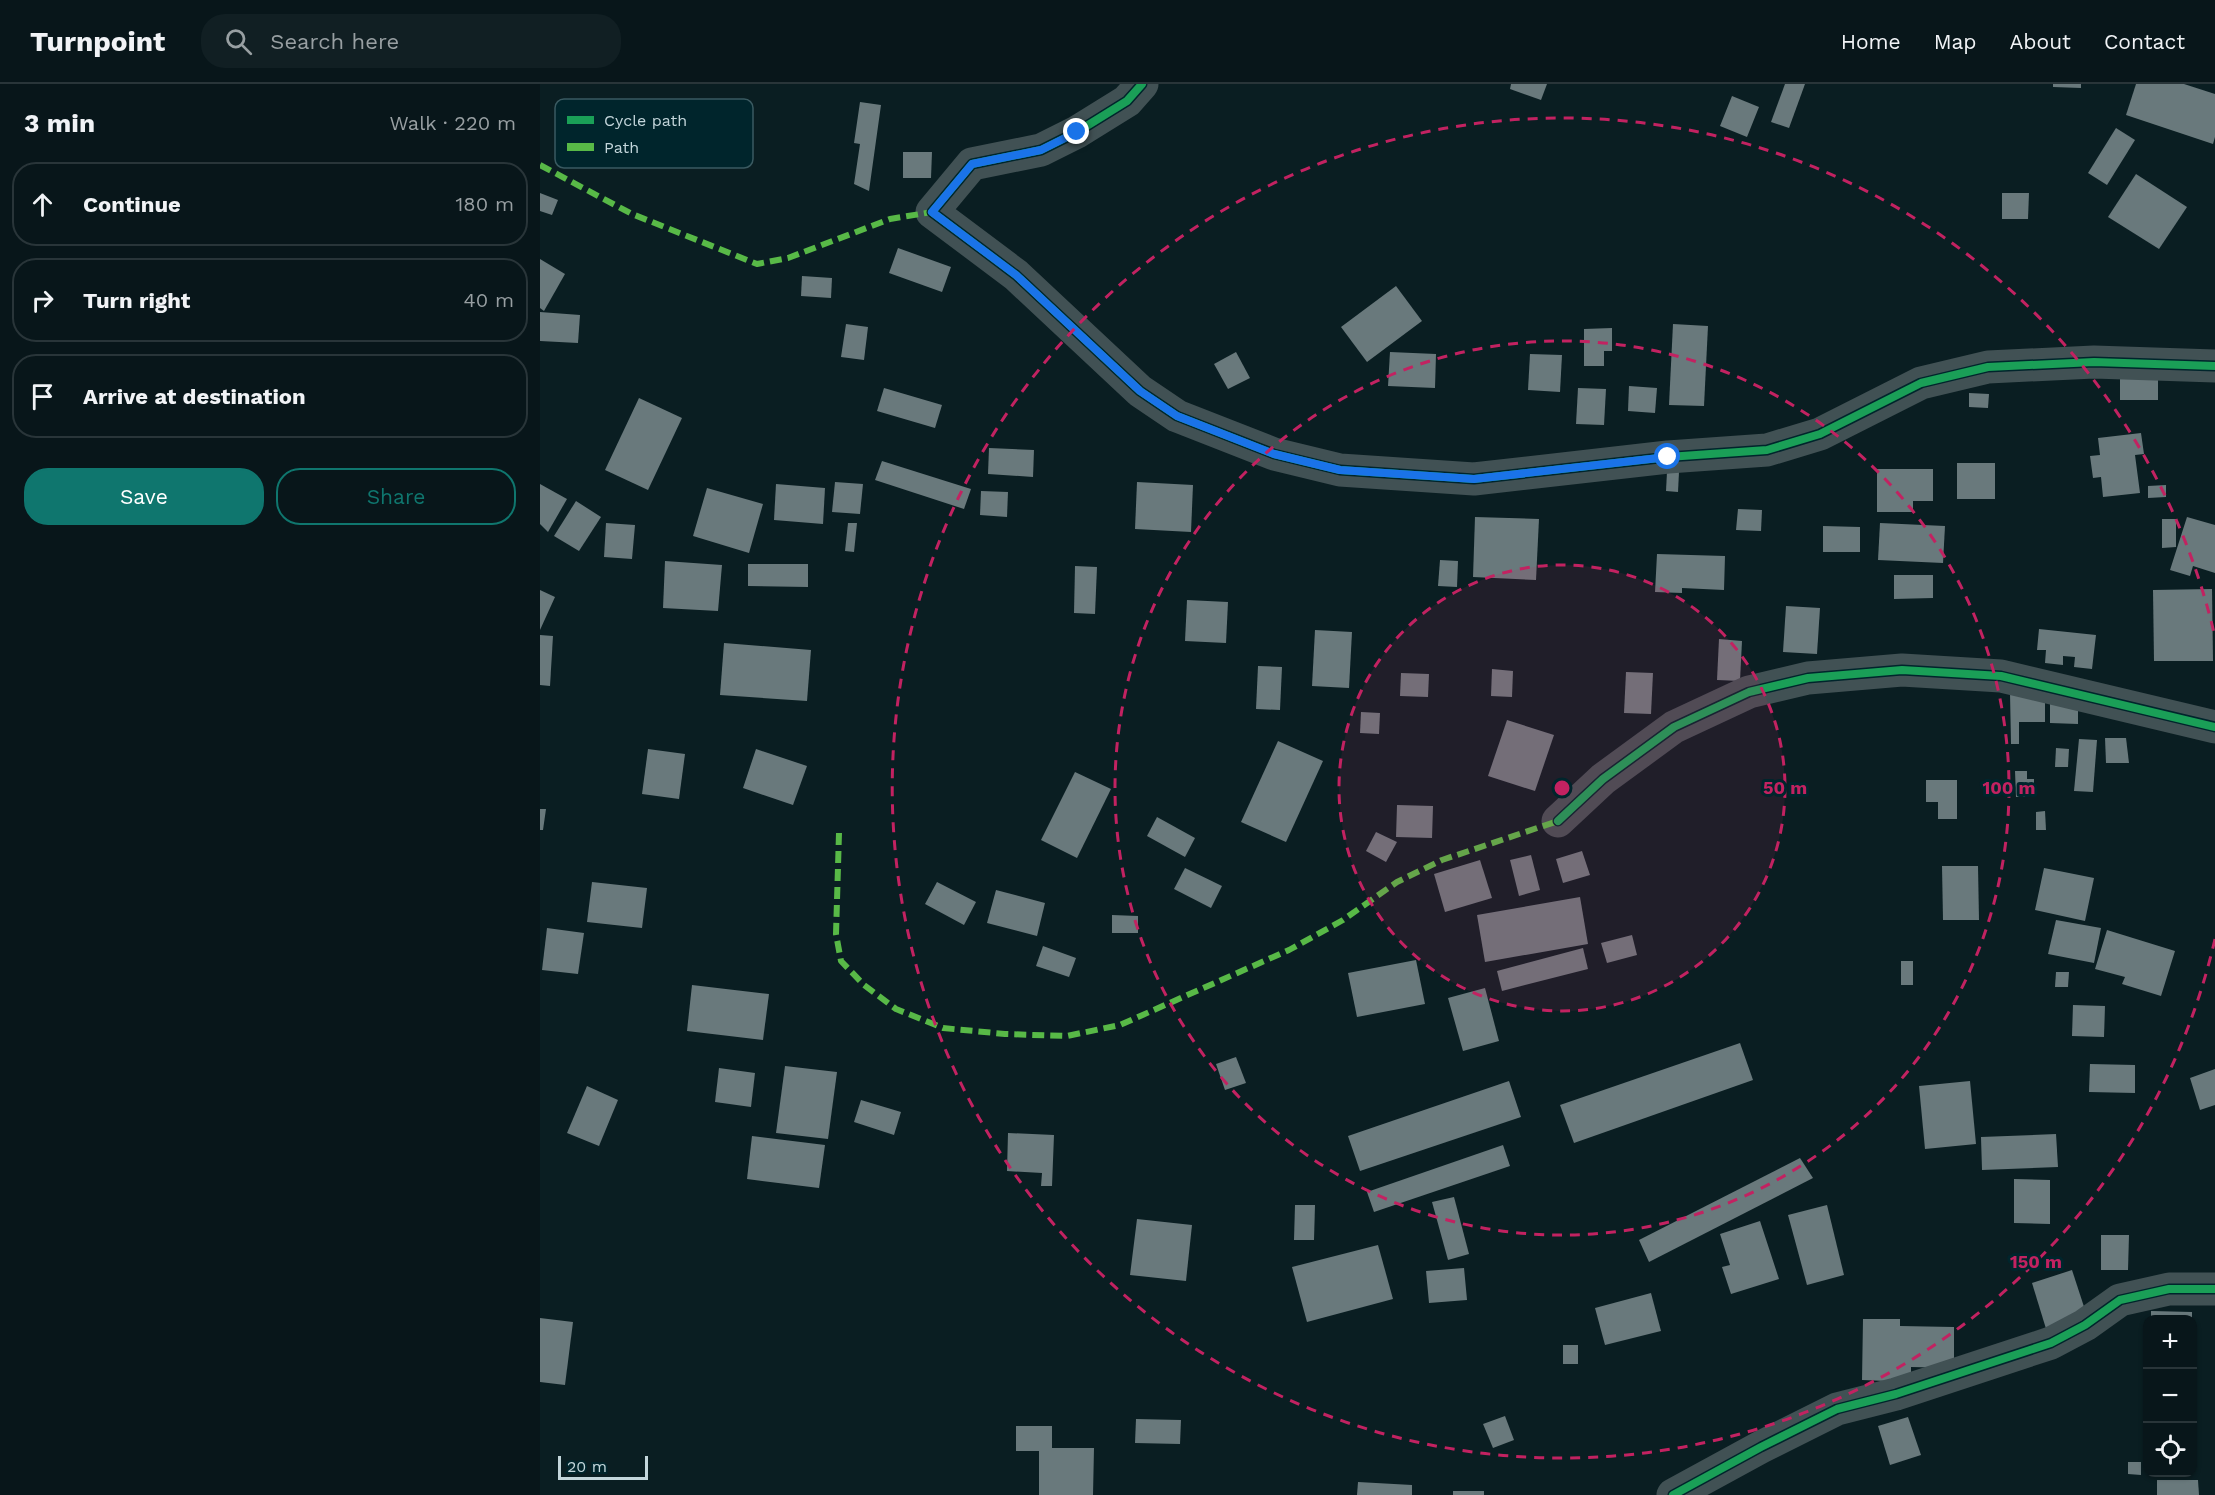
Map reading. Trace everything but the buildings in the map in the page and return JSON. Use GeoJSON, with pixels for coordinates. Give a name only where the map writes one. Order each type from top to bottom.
{"type":"FeatureCollection","features":[{"type":"Feature","properties":{"kind":"street"},"geometry":{"type":"LineString","coordinates":[[1142,84],[1127,101],[1077,132],[1041,150],[972,164],[932,212],[1016,275],[1140,391],[1177,416],[1274,454],[1340,470],[1474,479],[1668,457],[1767,450],[1820,434],[1922,382],[1988,367],[2094,362],[2215,366]]}},
{"type":"Feature","properties":{"kind":"street"},"geometry":{"type":"LineString","coordinates":[[1558,821],[1603,779],[1674,727],[1749,692],[1808,678],[1902,670],[2001,676],[2215,727]]}},
{"type":"Feature","properties":{"kind":"street"},"geometry":{"type":"LineString","coordinates":[[1673,1495],[1837,1409],[1896,1394],[2051,1343],[2085,1325],[2120,1300],[2169,1289],[2215,1289]]}},
{"type":"Feature","properties":{"kind":"marked path"},"geometry":{"type":"LineString","coordinates":[[540,165],[632,214],[757,264],[788,258],[890,219],[932,212]]}},
{"type":"Feature","properties":{"kind":"marked path"},"geometry":{"type":"LineString","coordinates":[[839,833],[836,934],[841,961],[864,985],[896,1009],[943,1028],[1005,1034],[1067,1036],[1120,1025],[1289,950],[1343,920],[1397,882],[1442,860],[1558,821]]}},
{"type":"Feature","properties":{"kind":"cycle path"},"geometry":{"type":"LineString","coordinates":[[1142,84],[1127,101],[1077,132],[1041,150],[972,164],[932,212],[1016,275],[1140,391],[1177,416],[1274,454],[1340,470],[1474,479],[1668,457],[1767,450],[1820,434],[1921,383],[1988,367],[2094,362],[2215,366]]}},
{"type":"Feature","properties":{"kind":"cycle path"},"geometry":{"type":"LineString","coordinates":[[1558,821],[1603,779],[1674,727],[1749,692],[1808,678],[1902,670],[2001,676],[2215,727]]}},
{"type":"Feature","properties":{"kind":"cycle path"},"geometry":{"type":"LineString","coordinates":[[1673,1495],[1837,1409],[1896,1394],[2051,1343],[2085,1325],[2120,1300],[2169,1289],[2215,1289]]}},
{"type":"Feature","properties":{"kind":"route"},"geometry":{"type":"LineString","coordinates":[[1077,132],[1041,150],[972,164],[932,212],[1016,275],[1140,391],[1177,416],[1274,454],[1340,470],[1474,479],[1668,457]]}}]}
